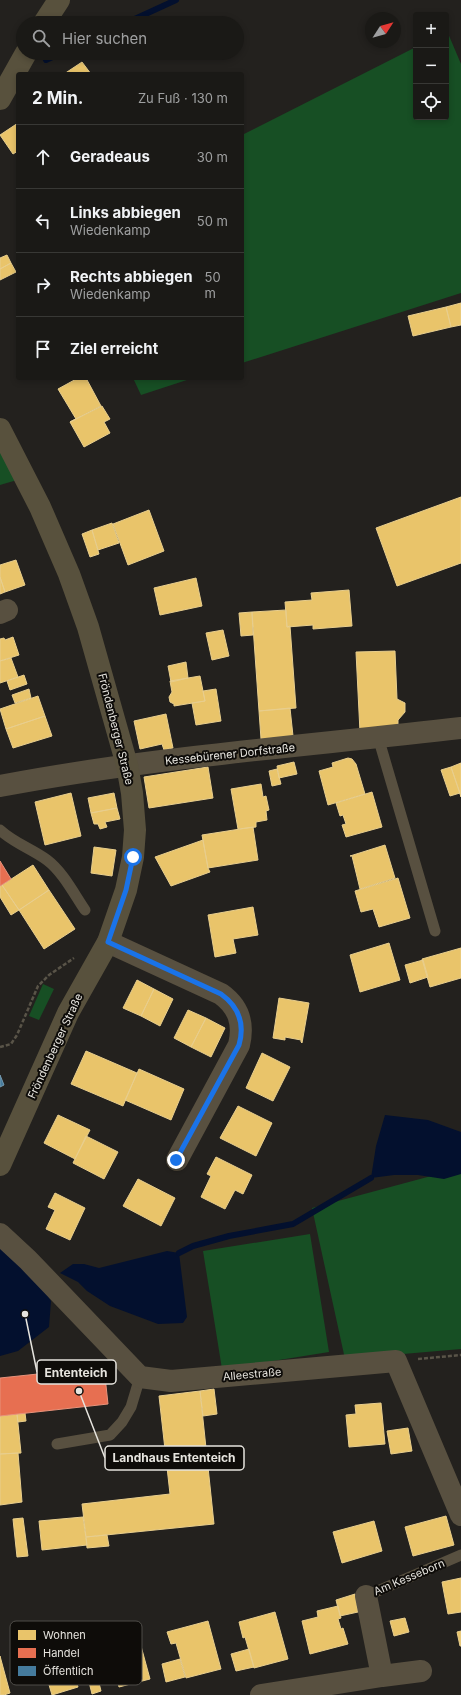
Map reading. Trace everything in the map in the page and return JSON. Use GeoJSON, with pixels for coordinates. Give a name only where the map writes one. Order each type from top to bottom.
{"type":"FeatureCollection","features":[{"type":"Feature","properties":{"kind":"main road"},"geometry":{"type":"LineString","coordinates":[[49,16],[59,0]]}},
{"type":"Feature","properties":{"kind":"main road"},"geometry":{"type":"LineString","coordinates":[[0,99],[22,60]]}},
{"type":"Feature","properties":{"kind":"main road","name":"Fröndenberger Straße"},"geometry":{"type":"LineString","coordinates":[[0,429],[40,507],[69,574],[90,634],[126,765],[132,793],[135,830],[133,857],[126,890],[104,949],[68,1013],[0,1165]]}},
{"type":"Feature","properties":{"kind":"street","name":"Kessebürener Dorfstraße"},"geometry":{"type":"LineString","coordinates":[[1,783],[126,765],[461,728]]}},
{"type":"Feature","properties":{"kind":"street"},"geometry":{"type":"LineString","coordinates":[[104,949],[221,994],[228,1000],[239,1016],[242,1025],[239,1045],[176,1160]]}},
{"type":"Feature","properties":{"kind":"street"},"geometry":{"type":"LineString","coordinates":[[0,1234],[28,1260],[140,1377]]}},
{"type":"Feature","properties":{"kind":"street"},"geometry":{"type":"LineString","coordinates":[[396,1361],[461,1515]]}},
{"type":"Feature","properties":{"kind":"street","name":"Alleestraße"},"geometry":{"type":"LineString","coordinates":[[140,1377],[171,1381],[396,1361]]}},
{"type":"Feature","properties":{"kind":"street","name":"Am Kesseborn"},"geometry":{"type":"LineString","coordinates":[[366,1596],[382,1676]]}},
{"type":"Feature","properties":{"kind":"street"},"geometry":{"type":"LineString","coordinates":[[261,1695],[421,1671]]}},
{"type":"Feature","properties":{"kind":"lane"},"geometry":{"type":"LineString","coordinates":[[378,738],[435,931]]}},
{"type":"Feature","properties":{"kind":"lane"},"geometry":{"type":"LineString","coordinates":[[0,830],[8,837],[48,860],[57,869],[85,910]]}},
{"type":"Feature","properties":{"kind":"lane"},"geometry":{"type":"LineString","coordinates":[[57,1444],[110,1435],[122,1422],[131,1407],[140,1377]]}},
{"type":"Feature","properties":{"kind":"lane","name":"Am Kesseborn"},"geometry":{"type":"LineString","coordinates":[[366,1596],[461,1555]]}},
{"type":"Feature","properties":{"kind":"path"},"geometry":{"type":"LineString","coordinates":[[0,1047],[11,1044],[17,1035],[36,991],[49,975],[76,956],[104,949]]}},
{"type":"Feature","properties":{"kind":"path"},"geometry":{"type":"LineString","coordinates":[[396,1361],[461,1355]]}},
{"type":"Feature","properties":{"kind":"green space"},"geometry":{"type":"Polygon","coordinates":[[[449,36],[461,64],[461,293],[244,362],[244,134],[413,49],[413,120],[449,120],[449,36]]]}},
{"type":"Feature","properties":{"kind":"green space"},"geometry":{"type":"Polygon","coordinates":[[[134,380],[187,380],[141,395],[134,380]]]}},
{"type":"Feature","properties":{"kind":"green space"},"geometry":{"type":"Polygon","coordinates":[[[0,447],[17,480],[0,485],[0,447]]]}},
{"type":"Feature","properties":{"kind":"green space"},"geometry":{"type":"Polygon","coordinates":[[[43,984],[54,989],[39,1020],[29,1016],[43,984]]]}},
{"type":"Feature","properties":{"kind":"green space"},"geometry":{"type":"Polygon","coordinates":[[[461,1168],[461,1349],[345,1359],[312,1208],[461,1168]]]}},
{"type":"Feature","properties":{"kind":"green space"},"geometry":{"type":"Polygon","coordinates":[[[310,1234],[329,1352],[222,1369],[203,1251],[310,1234]]]}},
{"type":"Feature","properties":{"kind":"water"},"geometry":{"type":"Polygon","coordinates":[[[385,1115],[428,1120],[461,1132],[461,1174],[444,1179],[418,1175],[394,1175],[371,1178],[376,1146],[385,1115]]]}},
{"type":"Feature","properties":{"kind":"water"},"geometry":{"type":"Polygon","coordinates":[[[0,1248],[31,1270],[51,1301],[49,1327],[18,1351],[0,1356],[0,1248]]]}},
{"type":"Feature","properties":{"kind":"water"},"geometry":{"type":"Polygon","coordinates":[[[167,1251],[179,1253],[187,1317],[183,1323],[158,1324],[110,1306],[87,1291],[78,1282],[60,1273],[73,1264],[84,1264],[99,1268],[167,1251]]]}},
{"type":"Feature","properties":{"kind":"building: Wohnen"},"geometry":{"type":"Polygon","coordinates":[[[82,62],[90,72],[67,72],[82,62]]]}},
{"type":"Feature","properties":{"kind":"building: Wohnen"},"geometry":{"type":"Polygon","coordinates":[[[16,124],[16,152],[13,154],[0,135],[16,124]]]}},
{"type":"Feature","properties":{"kind":"building: Wohnen"},"geometry":{"type":"Polygon","coordinates":[[[7,255],[11,263],[0,269],[0,258],[7,255]]]}},
{"type":"Feature","properties":{"kind":"building: Wohnen"},"geometry":{"type":"Polygon","coordinates":[[[11,263],[16,272],[0,280],[0,269],[11,263]]]}},
{"type":"Feature","properties":{"kind":"building: Wohnen"},"geometry":{"type":"Polygon","coordinates":[[[461,303],[461,325],[451,327],[446,307],[461,303]]]}},
{"type":"Feature","properties":{"kind":"building: Wohnen"},"geometry":{"type":"Polygon","coordinates":[[[446,307],[451,327],[413,336],[408,316],[446,307]]]}},
{"type":"Feature","properties":{"kind":"building: Wohnen"},"geometry":{"type":"Polygon","coordinates":[[[74,380],[87,380],[101,406],[76,419],[58,389],[74,380]]]}},
{"type":"Feature","properties":{"kind":"building: Wohnen"},"geometry":{"type":"Polygon","coordinates":[[[102,406],[110,419],[104,422],[110,433],[84,447],[70,422],[102,406]]]}},
{"type":"Feature","properties":{"kind":"building: Wohnen"},"geometry":{"type":"Polygon","coordinates":[[[461,497],[461,563],[397,586],[376,528],[461,497]]]}},
{"type":"Feature","properties":{"kind":"building: Wohnen"},"geometry":{"type":"Polygon","coordinates":[[[149,510],[164,551],[128,565],[113,524],[149,510]]]}},
{"type":"Feature","properties":{"kind":"building: Wohnen"},"geometry":{"type":"Polygon","coordinates":[[[112,523],[119,543],[98,550],[92,530],[112,523]]]}},
{"type":"Feature","properties":{"kind":"building: Wohnen"},"geometry":{"type":"Polygon","coordinates":[[[92,530],[99,554],[90,557],[82,534],[92,530]]]}},
{"type":"Feature","properties":{"kind":"building: Wohnen"},"geometry":{"type":"Polygon","coordinates":[[[16,560],[25,585],[5,592],[0,577],[0,565],[16,560]]]}},
{"type":"Feature","properties":{"kind":"building: Wohnen"},"geometry":{"type":"Polygon","coordinates":[[[0,577],[5,592],[0,594],[0,577]]]}},
{"type":"Feature","properties":{"kind":"building: Wohnen"},"geometry":{"type":"Polygon","coordinates":[[[196,578],[202,606],[160,615],[154,588],[196,578]]]}},
{"type":"Feature","properties":{"kind":"building: Wohnen"},"geometry":{"type":"Polygon","coordinates":[[[349,590],[352,626],[313,629],[313,625],[287,627],[285,602],[312,600],[311,593],[349,590]]]}},
{"type":"Feature","properties":{"kind":"building: Wohnen"},"geometry":{"type":"Polygon","coordinates":[[[286,610],[287,627],[290,626],[296,708],[259,711],[252,612],[286,610]]]}},
{"type":"Feature","properties":{"kind":"building: Wohnen"},"geometry":{"type":"Polygon","coordinates":[[[252,612],[253,635],[241,636],[239,613],[252,612]]]}},
{"type":"Feature","properties":{"kind":"building: Wohnen"},"geometry":{"type":"Polygon","coordinates":[[[223,630],[229,656],[212,660],[206,633],[223,630]]]}},
{"type":"Feature","properties":{"kind":"building: Wohnen"},"geometry":{"type":"Polygon","coordinates":[[[13,637],[19,655],[0,661],[0,639],[4,638],[5,640],[13,637]]]}},
{"type":"Feature","properties":{"kind":"building: Wohnen"},"geometry":{"type":"Polygon","coordinates":[[[395,651],[397,699],[405,703],[405,712],[398,720],[398,729],[360,732],[356,652],[395,651]]]}},
{"type":"Feature","properties":{"kind":"building: Wohnen"},"geometry":{"type":"Polygon","coordinates":[[[11,658],[18,677],[0,683],[0,661],[11,658]]]}},
{"type":"Feature","properties":{"kind":"building: Wohnen"},"geometry":{"type":"Polygon","coordinates":[[[186,662],[188,678],[171,682],[168,666],[186,662]]]}},
{"type":"Feature","properties":{"kind":"building: Wohnen"},"geometry":{"type":"Polygon","coordinates":[[[24,675],[27,684],[10,690],[7,681],[24,675]]]}},
{"type":"Feature","properties":{"kind":"building: Wohnen"},"geometry":{"type":"Polygon","coordinates":[[[200,676],[205,701],[174,706],[174,704],[170,702],[169,697],[172,692],[170,681],[200,676]]]}},
{"type":"Feature","properties":{"kind":"building: Wohnen"},"geometry":{"type":"Polygon","coordinates":[[[29,689],[31,698],[15,703],[12,695],[29,689]]]}},
{"type":"Feature","properties":{"kind":"building: Wohnen"},"geometry":{"type":"Polygon","coordinates":[[[216,689],[221,721],[196,725],[192,703],[205,701],[203,691],[216,689]]]}},
{"type":"Feature","properties":{"kind":"building: Wohnen"},"geometry":{"type":"Polygon","coordinates":[[[38,696],[45,716],[6,729],[0,709],[38,696]]]}},
{"type":"Feature","properties":{"kind":"building: Wohnen"},"geometry":{"type":"Polygon","coordinates":[[[290,708],[293,736],[261,739],[259,711],[290,708]]]}},
{"type":"Feature","properties":{"kind":"building: Wohnen"},"geometry":{"type":"Polygon","coordinates":[[[166,714],[173,748],[164,750],[162,744],[140,749],[134,721],[166,714]]]}},
{"type":"Feature","properties":{"kind":"building: Wohnen"},"geometry":{"type":"Polygon","coordinates":[[[45,716],[52,736],[13,748],[6,729],[45,716]]]}},
{"type":"Feature","properties":{"kind":"building: Wohnen"},"geometry":{"type":"Polygon","coordinates":[[[348,758],[352,759],[356,764],[365,794],[328,805],[319,771],[333,767],[332,763],[348,758]]]}},
{"type":"Feature","properties":{"kind":"building: Wohnen"},"geometry":{"type":"Polygon","coordinates":[[[294,762],[297,774],[279,778],[277,766],[294,762]]]}},
{"type":"Feature","properties":{"kind":"building: Wohnen"},"geometry":{"type":"Polygon","coordinates":[[[461,763],[461,797],[451,767],[461,763]]]}},
{"type":"Feature","properties":{"kind":"building: Wohnen"},"geometry":{"type":"Polygon","coordinates":[[[208,767],[213,798],[149,808],[144,777],[208,767]]]}},
{"type":"Feature","properties":{"kind":"building: Wohnen"},"geometry":{"type":"Polygon","coordinates":[[[451,767],[460,793],[450,796],[441,770],[451,767]]]}},
{"type":"Feature","properties":{"kind":"building: Wohnen"},"geometry":{"type":"Polygon","coordinates":[[[277,769],[281,784],[272,786],[269,771],[277,769]]]}},
{"type":"Feature","properties":{"kind":"building: Wohnen"},"geometry":{"type":"Polygon","coordinates":[[[261,784],[263,797],[266,796],[269,810],[266,811],[267,820],[256,822],[256,827],[238,829],[231,789],[261,784]]]}},
{"type":"Feature","properties":{"kind":"building: Wohnen"},"geometry":{"type":"Polygon","coordinates":[[[372,792],[382,827],[346,837],[342,825],[346,824],[343,815],[340,816],[336,803],[372,792]]]}},
{"type":"Feature","properties":{"kind":"building: Wohnen"},"geometry":{"type":"Polygon","coordinates":[[[71,793],[81,836],[45,845],[35,802],[71,793]]]}},
{"type":"Feature","properties":{"kind":"building: Wohnen"},"geometry":{"type":"Polygon","coordinates":[[[114,793],[117,808],[91,813],[88,798],[114,793]]]}},
{"type":"Feature","properties":{"kind":"building: Wohnen"},"geometry":{"type":"Polygon","coordinates":[[[117,808],[120,819],[105,822],[107,827],[100,829],[98,824],[94,824],[91,813],[117,808]]]}},
{"type":"Feature","properties":{"kind":"building: Wohnen"},"geometry":{"type":"Polygon","coordinates":[[[253,827],[258,860],[208,868],[202,835],[253,827]]]}},
{"type":"Feature","properties":{"kind":"building: Wohnen"},"geometry":{"type":"Polygon","coordinates":[[[203,840],[210,872],[171,886],[155,857],[203,840]]]}},
{"type":"Feature","properties":{"kind":"building: Wohnen"},"geometry":{"type":"Polygon","coordinates":[[[385,845],[395,878],[360,889],[352,856],[350,856],[385,845]]]}},
{"type":"Feature","properties":{"kind":"building: Wohnen"},"geometry":{"type":"Polygon","coordinates":[[[94,847],[116,850],[112,876],[91,873],[94,847]]]}},
{"type":"Feature","properties":{"kind":"building: Wohnen"},"geometry":{"type":"Polygon","coordinates":[[[33,865],[49,890],[19,910],[2,885],[33,865]]]}},
{"type":"Feature","properties":{"kind":"building: Wohnen"},"geometry":{"type":"Polygon","coordinates":[[[398,878],[410,918],[379,927],[373,909],[361,912],[355,891],[398,878]]]}},
{"type":"Feature","properties":{"kind":"building: Wohnen"},"geometry":{"type":"Polygon","coordinates":[[[2,885],[19,910],[11,915],[0,897],[0,886],[2,885]]]}},
{"type":"Feature","properties":{"kind":"building: Wohnen"},"geometry":{"type":"Polygon","coordinates":[[[49,890],[75,929],[44,949],[19,910],[49,890]]]}},
{"type":"Feature","properties":{"kind":"building: Wohnen"},"geometry":{"type":"Polygon","coordinates":[[[253,907],[258,935],[233,939],[236,953],[215,957],[208,915],[253,907]]]}},
{"type":"Feature","properties":{"kind":"building: Wohnen"},"geometry":{"type":"Polygon","coordinates":[[[389,943],[400,980],[360,992],[350,955],[389,943]]]}},
{"type":"Feature","properties":{"kind":"building: Wohnen"},"geometry":{"type":"Polygon","coordinates":[[[461,948],[461,978],[430,987],[422,959],[461,948]]]}},
{"type":"Feature","properties":{"kind":"building: Wohnen"},"geometry":{"type":"Polygon","coordinates":[[[423,960],[428,977],[410,983],[405,965],[423,960]]]}},
{"type":"Feature","properties":{"kind":"building: Wohnen"},"geometry":{"type":"Polygon","coordinates":[[[137,980],[154,989],[141,1016],[123,1008],[137,980]]]}},
{"type":"Feature","properties":{"kind":"building: Wohnen"},"geometry":{"type":"Polygon","coordinates":[[[154,989],[173,999],[160,1026],[141,1016],[154,989]]]}},
{"type":"Feature","properties":{"kind":"building: Wohnen"},"geometry":{"type":"Polygon","coordinates":[[[279,998],[309,1003],[302,1043],[301,1040],[285,1037],[285,1040],[273,1038],[279,998]]]}},
{"type":"Feature","properties":{"kind":"building: Wohnen"},"geometry":{"type":"Polygon","coordinates":[[[188,1010],[206,1018],[191,1047],[174,1038],[188,1010]]]}},
{"type":"Feature","properties":{"kind":"building: Wohnen"},"geometry":{"type":"Polygon","coordinates":[[[206,1018],[225,1028],[211,1057],[191,1047],[206,1018]]]}},
{"type":"Feature","properties":{"kind":"building: Wohnen"},"geometry":{"type":"Polygon","coordinates":[[[86,1051],[137,1073],[123,1106],[71,1084],[86,1051]]]}},
{"type":"Feature","properties":{"kind":"building: Wohnen"},"geometry":{"type":"Polygon","coordinates":[[[262,1053],[290,1067],[273,1101],[246,1088],[262,1053]]]}},
{"type":"Feature","properties":{"kind":"building: Wohnen"},"geometry":{"type":"Polygon","coordinates":[[[139,1069],[184,1089],[171,1120],[125,1100],[139,1069]]]}},
{"type":"Feature","properties":{"kind":"building: Wohnen"},"geometry":{"type":"Polygon","coordinates":[[[238,1106],[272,1123],[256,1156],[220,1138],[238,1106]]]}},
{"type":"Feature","properties":{"kind":"building: Wohnen"},"geometry":{"type":"Polygon","coordinates":[[[58,1115],[90,1130],[75,1159],[44,1143],[58,1115]]]}},
{"type":"Feature","properties":{"kind":"building: Wohnen"},"geometry":{"type":"Polygon","coordinates":[[[86,1136],[118,1152],[104,1179],[73,1163],[86,1136]]]}},
{"type":"Feature","properties":{"kind":"building: Wohnen"},"geometry":{"type":"Polygon","coordinates":[[[216,1157],[252,1175],[243,1194],[235,1190],[225,1209],[201,1197],[211,1176],[207,1174],[216,1157]]]}},
{"type":"Feature","properties":{"kind":"building: Wohnen"},"geometry":{"type":"Polygon","coordinates":[[[138,1179],[175,1198],[161,1226],[123,1206],[138,1179]]]}},
{"type":"Feature","properties":{"kind":"building: Wohnen"},"geometry":{"type":"Polygon","coordinates":[[[55,1193],[85,1208],[70,1240],[46,1229],[55,1210],[48,1207],[55,1193]]]}},
{"type":"Feature","properties":{"kind":"building: Wohnen"},"geometry":{"type":"Polygon","coordinates":[[[214,1389],[217,1414],[203,1416],[200,1391],[214,1389]]]}},
{"type":"Feature","properties":{"kind":"building: Wohnen"},"geometry":{"type":"Polygon","coordinates":[[[200,1391],[214,1524],[86,1537],[82,1504],[170,1494],[159,1396],[200,1391]]]}},
{"type":"Feature","properties":{"kind":"building: Wohnen"},"geometry":{"type":"Polygon","coordinates":[[[381,1403],[385,1444],[349,1447],[346,1415],[356,1414],[355,1405],[381,1403]]]}},
{"type":"Feature","properties":{"kind":"building: Wohnen"},"geometry":{"type":"Polygon","coordinates":[[[25,1413],[26,1421],[18,1422],[17,1414],[25,1413]]]}},
{"type":"Feature","properties":{"kind":"building: Wohnen"},"geometry":{"type":"Polygon","coordinates":[[[17,1414],[21,1453],[0,1454],[0,1416],[17,1414]]]}},
{"type":"Feature","properties":{"kind":"building: Wohnen"},"geometry":{"type":"Polygon","coordinates":[[[408,1428],[412,1451],[391,1454],[387,1431],[408,1428]]]}},
{"type":"Feature","properties":{"kind":"building: Wohnen"},"geometry":{"type":"Polygon","coordinates":[[[18,1453],[22,1502],[0,1505],[0,1454],[18,1453]]]}},
{"type":"Feature","properties":{"kind":"building: Wohnen"},"geometry":{"type":"Polygon","coordinates":[[[446,1516],[454,1545],[413,1556],[405,1527],[446,1516]]]}},
{"type":"Feature","properties":{"kind":"building: Wohnen"},"geometry":{"type":"Polygon","coordinates":[[[83,1517],[87,1545],[42,1550],[39,1521],[83,1517]]]}},
{"type":"Feature","properties":{"kind":"building: Wohnen"},"geometry":{"type":"Polygon","coordinates":[[[23,1518],[28,1556],[17,1557],[13,1519],[23,1518]]]}},
{"type":"Feature","properties":{"kind":"building: Wohnen"},"geometry":{"type":"Polygon","coordinates":[[[374,1521],[382,1551],[342,1563],[333,1532],[374,1521]]]}},
{"type":"Feature","properties":{"kind":"building: Wohnen"},"geometry":{"type":"Polygon","coordinates":[[[107,1535],[109,1546],[87,1548],[86,1537],[107,1535]]]}},
{"type":"Feature","properties":{"kind":"building: Wohnen"},"geometry":{"type":"Polygon","coordinates":[[[461,1578],[461,1612],[448,1614],[442,1582],[461,1578]]]}},
{"type":"Feature","properties":{"kind":"building: Wohnen"},"geometry":{"type":"Polygon","coordinates":[[[355,1594],[358,1612],[340,1616],[336,1600],[355,1594]]]}},
{"type":"Feature","properties":{"kind":"building: Wohnen"},"geometry":{"type":"Polygon","coordinates":[[[338,1606],[341,1618],[338,1619],[341,1629],[343,1628],[348,1644],[310,1654],[302,1621],[318,1617],[317,1611],[338,1606]]]}},
{"type":"Feature","properties":{"kind":"building: Wohnen"},"geometry":{"type":"Polygon","coordinates":[[[275,1612],[288,1659],[254,1668],[239,1622],[275,1612]]]}},
{"type":"Feature","properties":{"kind":"building: Wohnen"},"geometry":{"type":"Polygon","coordinates":[[[405,1618],[409,1632],[394,1636],[390,1621],[405,1618]]]}},
{"type":"Feature","properties":{"kind":"building: Wohnen"},"geometry":{"type":"Polygon","coordinates":[[[208,1621],[221,1669],[186,1678],[176,1643],[171,1644],[167,1632],[208,1621]]]}},
{"type":"Feature","properties":{"kind":"building: Wohnen"},"geometry":{"type":"Polygon","coordinates":[[[461,1631],[461,1646],[460,1646],[457,1632],[461,1631]]]}},
{"type":"Feature","properties":{"kind":"building: Wohnen"},"geometry":{"type":"Polygon","coordinates":[[[249,1649],[254,1667],[236,1671],[231,1654],[249,1649]]]}},
{"type":"Feature","properties":{"kind":"building: Wohnen"},"geometry":{"type":"Polygon","coordinates":[[[142,1650],[150,1679],[142,1681],[142,1650]]]}},
{"type":"Feature","properties":{"kind":"building: Wohnen"},"geometry":{"type":"Polygon","coordinates":[[[0,1656],[10,1693],[4,1695],[0,1695],[0,1656]]]}},
{"type":"Feature","properties":{"kind":"building: Wohnen"},"geometry":{"type":"Polygon","coordinates":[[[180,1659],[185,1677],[166,1682],[162,1664],[180,1659]]]}},
{"type":"Feature","properties":{"kind":"building: Wohnen"},"geometry":{"type":"Polygon","coordinates":[[[49,1685],[77,1685],[78,1687],[52,1695],[49,1685]]]}},
{"type":"Feature","properties":{"kind":"building: Wohnen"},"geometry":{"type":"Polygon","coordinates":[[[90,1685],[100,1685],[101,1691],[92,1694],[90,1685]]]}},
{"type":"Feature","properties":{"kind":"building: Handel"},"geometry":{"type":"Polygon","coordinates":[[[0,861],[11,879],[0,886],[0,861]]]}},
{"type":"Feature","properties":{"kind":"building: Handel"},"geometry":{"type":"Polygon","coordinates":[[[104,1367],[108,1404],[0,1416],[0,1378],[104,1367]]]}},
{"type":"Feature","properties":{"kind":"building: Öffentlich"},"geometry":{"type":"Polygon","coordinates":[[[0,1075],[4,1085],[0,1087],[0,1075]]]}},
{"type":"Feature","properties":{"kind":"waterway"},"geometry":{"type":"LineString","coordinates":[[141,16],[176,0]]}},
{"type":"Feature","properties":{"kind":"waterway"},"geometry":{"type":"LineString","coordinates":[[179,1253],[193,1246],[229,1236],[293,1224],[371,1178]]}},
{"type":"Feature","properties":{"kind":"place","name":"Ententeich"},"geometry":{"type":"Point","coordinates":[25,1314]}},
{"type":"Feature","properties":{"kind":"place","name":"Landhaus Ententeich"},"geometry":{"type":"Point","coordinates":[79,1391]}},
{"type":"Feature","properties":{"kind":"route"},"geometry":{"type":"LineString","coordinates":[[133,857],[126,890],[108,942],[221,994],[235,1007],[242,1025],[239,1045],[176,1160]]}}]}
